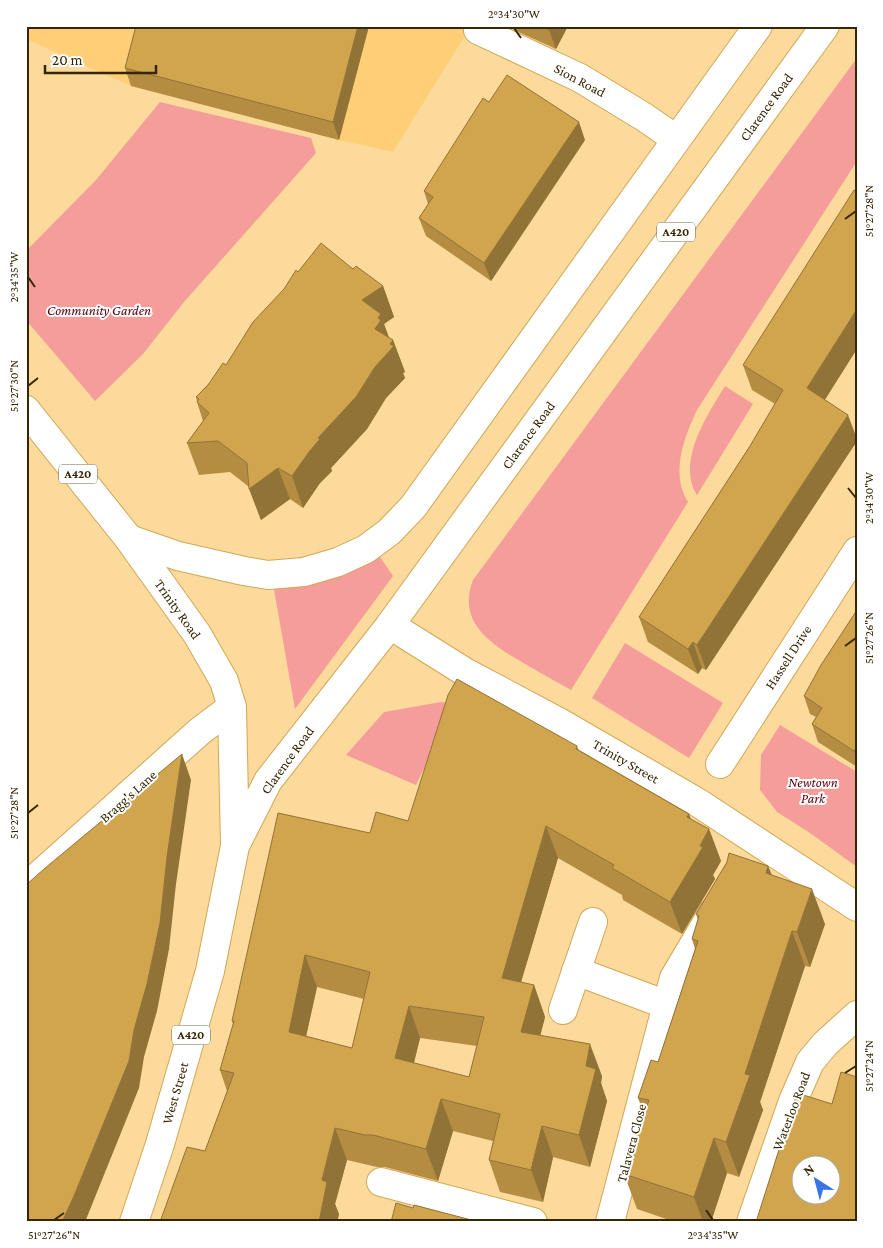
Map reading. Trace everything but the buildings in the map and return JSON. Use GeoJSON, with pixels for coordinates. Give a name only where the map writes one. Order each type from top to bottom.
{"type":"FeatureCollection","features":[{"type":"Feature","properties":{"kind":"main road"},"geometry":{"type":"LineString","coordinates":[[129,539],[178,556],[268,575],[304,572],[338,562],[366,549],[389,532],[413,507],[758,26]]}},
{"type":"Feature","properties":{"kind":"main road","name":"Clarence Road"},"geometry":{"type":"LineString","coordinates":[[235,846],[268,781],[390,625],[825,26]]}},
{"type":"Feature","properties":{"kind":"main road","name":"Sion Road"},"geometry":{"type":"LineString","coordinates":[[478,30],[580,78],[676,139]]}},
{"type":"Feature","properties":{"kind":"main road","name":"Trinity Road"},"geometry":{"type":"LineString","coordinates":[[26,410],[129,539],[197,634],[224,681],[232,707],[235,846]]}},
{"type":"Feature","properties":{"kind":"main road","name":"Hassell Drive"},"geometry":{"type":"LineString","coordinates":[[720,764],[857,551]]}},
{"type":"Feature","properties":{"kind":"main road","name":"Trinity Street"},"geometry":{"type":"LineString","coordinates":[[390,625],[465,672],[559,722],[697,802],[857,907]]}},
{"type":"Feature","properties":{"kind":"main road","name":"Bragg's Lane"},"geometry":{"type":"LineString","coordinates":[[26,887],[200,731],[232,707]]}},
{"type":"Feature","properties":{"kind":"main road","name":"West Street"},"geometry":{"type":"LineString","coordinates":[[134,1222],[160,1144],[210,971],[235,846]]}},
{"type":"Feature","properties":{"kind":"main road","name":"Talavera Close"},"geometry":{"type":"LineString","coordinates":[[610,1222],[674,978],[726,889]]}},
{"type":"Feature","properties":{"kind":"main road"},"geometry":{"type":"LineString","coordinates":[[563,1010],[593,922]]}},
{"type":"Feature","properties":{"kind":"main road"},"geometry":{"type":"LineString","coordinates":[[576,971],[667,1005]]}},
{"type":"Feature","properties":{"kind":"main road","name":"Waterloo Road"},"geometry":{"type":"LineString","coordinates":[[751,1222],[793,1101],[810,1062],[825,1044],[857,1015]]}},
{"type":"Feature","properties":{"kind":"main road"},"geometry":{"type":"LineString","coordinates":[[381,1182],[533,1222]]}},
{"type":"Feature","properties":{"kind":"shaded area"},"geometry":{"type":"Polygon","coordinates":[[[26,26],[471,26],[393,152],[339,140],[131,86],[26,39],[26,26]]]}},
{"type":"Feature","properties":{"kind":"green space"},"geometry":{"type":"Polygon","coordinates":[[[857,58],[857,161],[697,410],[681,456],[680,479],[688,502],[571,690],[502,650],[481,632],[474,621],[470,609],[469,596],[473,580],[857,58]]]}},
{"type":"Feature","properties":{"kind":"green space","name":"Community Garden"},"geometry":{"type":"Polygon","coordinates":[[[160,102],[311,138],[316,153],[184,302],[143,354],[95,401],[26,320],[26,251],[96,180],[160,102]]]}},
{"type":"Feature","properties":{"kind":"green space"},"geometry":{"type":"Polygon","coordinates":[[[725,386],[753,404],[697,495],[691,482],[692,453],[703,424],[725,386]]]}},
{"type":"Feature","properties":{"kind":"green space"},"geometry":{"type":"Polygon","coordinates":[[[378,554],[393,576],[295,709],[273,584],[378,554]]]}},
{"type":"Feature","properties":{"kind":"green space"},"geometry":{"type":"Polygon","coordinates":[[[625,643],[723,703],[689,758],[592,698],[625,643]]]}},
{"type":"Feature","properties":{"kind":"green space"},"geometry":{"type":"Polygon","coordinates":[[[441,702],[455,704],[416,785],[346,755],[384,712],[441,702]]]}},
{"type":"Feature","properties":{"kind":"green space","name":"Newtown Park"},"geometry":{"type":"Polygon","coordinates":[[[780,725],[857,772],[857,867],[777,812],[760,790],[761,755],[780,725]]]}}]}
